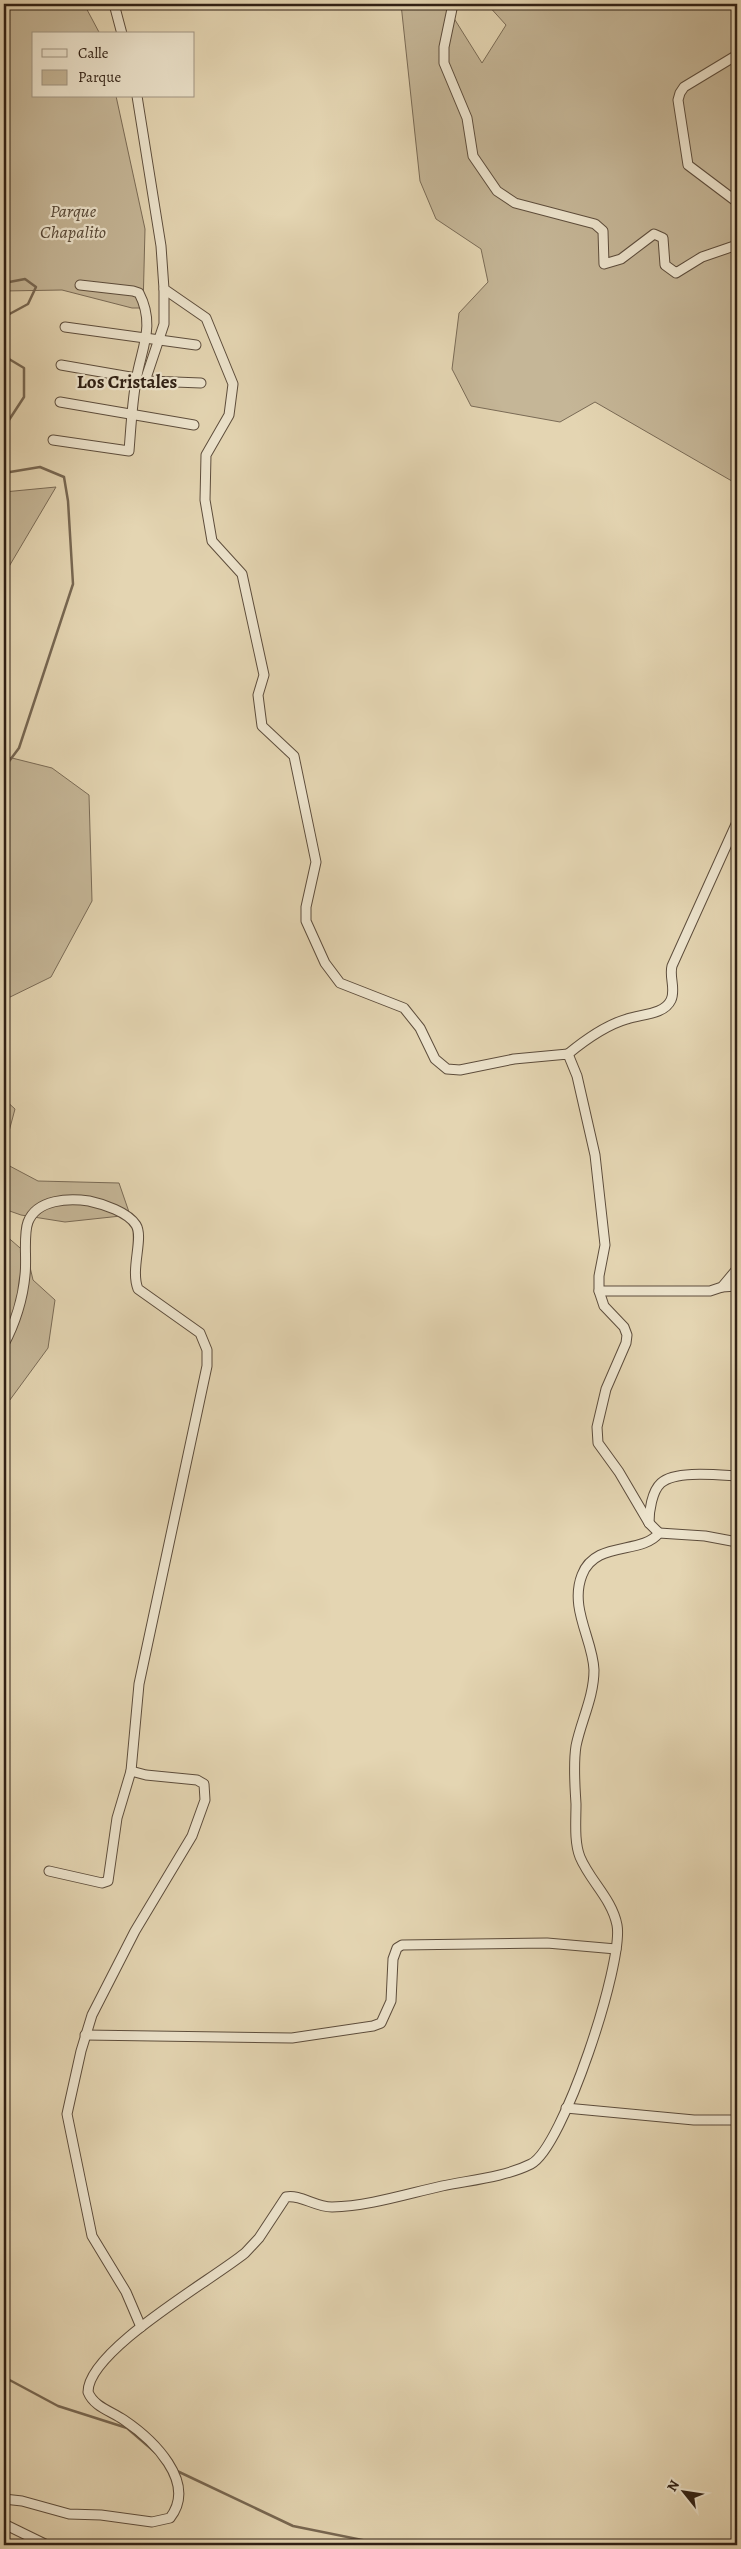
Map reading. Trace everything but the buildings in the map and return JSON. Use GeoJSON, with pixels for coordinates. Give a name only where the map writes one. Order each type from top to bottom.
{"type":"FeatureCollection","features":[{"type":"Feature","properties":{"kind":"street"},"geometry":{"type":"LineString","coordinates":[[114,4],[121,32]]}},
{"type":"Feature","properties":{"kind":"street"},"geometry":{"type":"LineString","coordinates":[[453,4],[444,47],[444,63],[467,118],[473,156],[497,191],[515,203],[528,208],[595,224],[603,231],[604,264],[621,258],[654,234],[663,238],[665,265],[676,272],[702,257],[737,244]]}},
{"type":"Feature","properties":{"kind":"street"},"geometry":{"type":"LineString","coordinates":[[737,55],[684,87],[678,100],[688,165],[737,202]]}},
{"type":"Feature","properties":{"kind":"street"},"geometry":{"type":"LineString","coordinates":[[137,98],[161,246],[164,289],[164,324],[152,353],[147,380],[201,383]]}},
{"type":"Feature","properties":{"kind":"street"},"geometry":{"type":"LineString","coordinates":[[52,440],[129,451],[136,378],[147,338],[147,319],[139,293],[80,285]]}},
{"type":"Feature","properties":{"kind":"street"},"geometry":{"type":"LineString","coordinates":[[164,289],[206,318],[233,384],[229,415],[206,455],[205,500],[212,541],[242,574],[264,675],[258,694],[262,726],[294,756],[316,862],[306,907],[306,921],[325,963],[340,983],[404,1008],[420,1028],[435,1060],[447,1069],[460,1070],[507,1060],[568,1054],[610,1026],[659,1011],[670,1002],[673,992],[670,973],[672,966],[737,822]]}},
{"type":"Feature","properties":{"kind":"street"},"geometry":{"type":"LineString","coordinates":[[66,327],[196,345]]}},
{"type":"Feature","properties":{"kind":"street"},"geometry":{"type":"LineString","coordinates":[[61,365],[136,378]]}},
{"type":"Feature","properties":{"kind":"street"},"geometry":{"type":"LineString","coordinates":[[60,402],[194,425]]}},
{"type":"Feature","properties":{"kind":"street"},"geometry":{"type":"LineString","coordinates":[[568,1054],[576,1076],[595,1155],[604,1245],[599,1276],[599,1291],[604,1306],[624,1327],[627,1335],[626,1344],[606,1389],[597,1427],[598,1443],[619,1472],[649,1523],[659,1533],[704,1536],[737,1542]]}},
{"type":"Feature","properties":{"kind":"street"},"geometry":{"type":"LineString","coordinates":[[4,1344],[15,1318],[25,1277],[28,1221],[41,1206],[52,1202],[89,1201],[118,1211],[135,1223],[139,1231],[135,1280],[138,1289],[177,1314],[204,1339],[207,1366],[139,1684],[131,1771],[117,1818],[106,1883],[49,1871]]}},
{"type":"Feature","properties":{"kind":"street"},"geometry":{"type":"LineString","coordinates":[[722,1287],[737,1269]]}},
{"type":"Feature","properties":{"kind":"street"},"geometry":{"type":"LineString","coordinates":[[599,1291],[710,1291],[722,1287],[737,1286]]}},
{"type":"Feature","properties":{"kind":"street"},"geometry":{"type":"LineString","coordinates":[[649,1523],[654,1495],[660,1483],[689,1475],[737,1476]]}},
{"type":"Feature","properties":{"kind":"street"},"geometry":{"type":"LineString","coordinates":[[4,2500],[22,2501],[69,2514],[162,2521],[170,2518],[177,2504],[175,2476],[167,2461],[138,2430],[95,2403],[88,2392],[91,2376],[101,2362],[141,2327],[245,2253],[259,2238],[286,2197],[294,2196],[322,2207],[349,2206],[528,2165],[545,2152],[566,2108],[604,2006],[616,1948],[617,1925],[612,1910],[583,1863],[577,1846],[576,1748],[594,1671],[592,1654],[582,1622],[580,1583],[584,1570],[596,1558],[616,1549],[652,1540],[659,1533]]}},
{"type":"Feature","properties":{"kind":"street"},"geometry":{"type":"LineString","coordinates":[[131,1771],[146,1775],[197,1780],[204,1784],[205,1800],[184,1852],[120,1960],[85,2035],[69,2098],[68,2125],[92,2236],[126,2292],[141,2327]]}},
{"type":"Feature","properties":{"kind":"street"},"geometry":{"type":"LineString","coordinates":[[85,2035],[292,2038],[373,2026],[381,2023],[391,2001],[393,1959],[397,1948],[402,1944],[547,1943],[616,1948]]}},
{"type":"Feature","properties":{"kind":"street"},"geometry":{"type":"LineString","coordinates":[[566,2108],[694,2120],[737,2120]]}},
{"type":"Feature","properties":{"kind":"street"},"geometry":{"type":"LineString","coordinates":[[4,2524],[47,2545]]}},
{"type":"Feature","properties":{"kind":"green space","name":"Parque Chapalito"},"geometry":{"type":"Polygon","coordinates":[[[4,4],[84,4],[99,32],[32,32],[32,98],[116,98],[145,229],[143,308],[132,308],[62,290],[4,291],[4,4]]]}},
{"type":"Feature","properties":{"kind":"green space"},"geometry":{"type":"Polygon","coordinates":[[[401,4],[445,4],[482,63],[506,25],[487,4],[737,4],[737,484],[595,402],[560,422],[471,406],[452,369],[459,313],[488,282],[481,249],[436,219],[420,181],[401,4]]]}},
{"type":"Feature","properties":{"kind":"green space"},"geometry":{"type":"Polygon","coordinates":[[[56,487],[4,575],[4,492],[56,487]]]}},
{"type":"Feature","properties":{"kind":"green space"},"geometry":{"type":"Polygon","coordinates":[[[4,756],[52,768],[89,795],[92,901],[51,977],[4,1000],[4,756]]]}},
{"type":"Feature","properties":{"kind":"green space"},"geometry":{"type":"Polygon","coordinates":[[[4,1099],[15,1109],[4,1150],[4,1099]]]}},
{"type":"Feature","properties":{"kind":"green space"},"geometry":{"type":"Polygon","coordinates":[[[4,1163],[38,1181],[119,1183],[130,1215],[65,1222],[21,1215],[4,1209],[4,1163]]]}},
{"type":"Feature","properties":{"kind":"green space"},"geometry":{"type":"Polygon","coordinates":[[[4,1234],[27,1254],[33,1280],[55,1300],[48,1348],[4,1408],[4,1234]]]}},
{"type":"Feature","properties":{"kind":"waterway"},"geometry":{"type":"LineString","coordinates":[[4,283],[25,279],[36,287],[28,304],[4,317]]}},
{"type":"Feature","properties":{"kind":"waterway"},"geometry":{"type":"LineString","coordinates":[[4,356],[24,368],[24,397],[9,420],[4,422]]}},
{"type":"Feature","properties":{"kind":"waterway"},"geometry":{"type":"LineString","coordinates":[[4,473],[40,467],[64,477],[68,501],[73,584],[19,748],[4,768]]}},
{"type":"Feature","properties":{"kind":"waterway"},"geometry":{"type":"LineString","coordinates":[[4,2377],[58,2406],[127,2428],[156,2453]]}},
{"type":"Feature","properties":{"kind":"waterway"},"geometry":{"type":"LineString","coordinates":[[175,2470],[293,2526],[387,2545]]}},
{"type":"Feature","properties":{"kind":"district","name":"Los Cristales"},"geometry":{"type":"Point","coordinates":[127,382]}}]}
